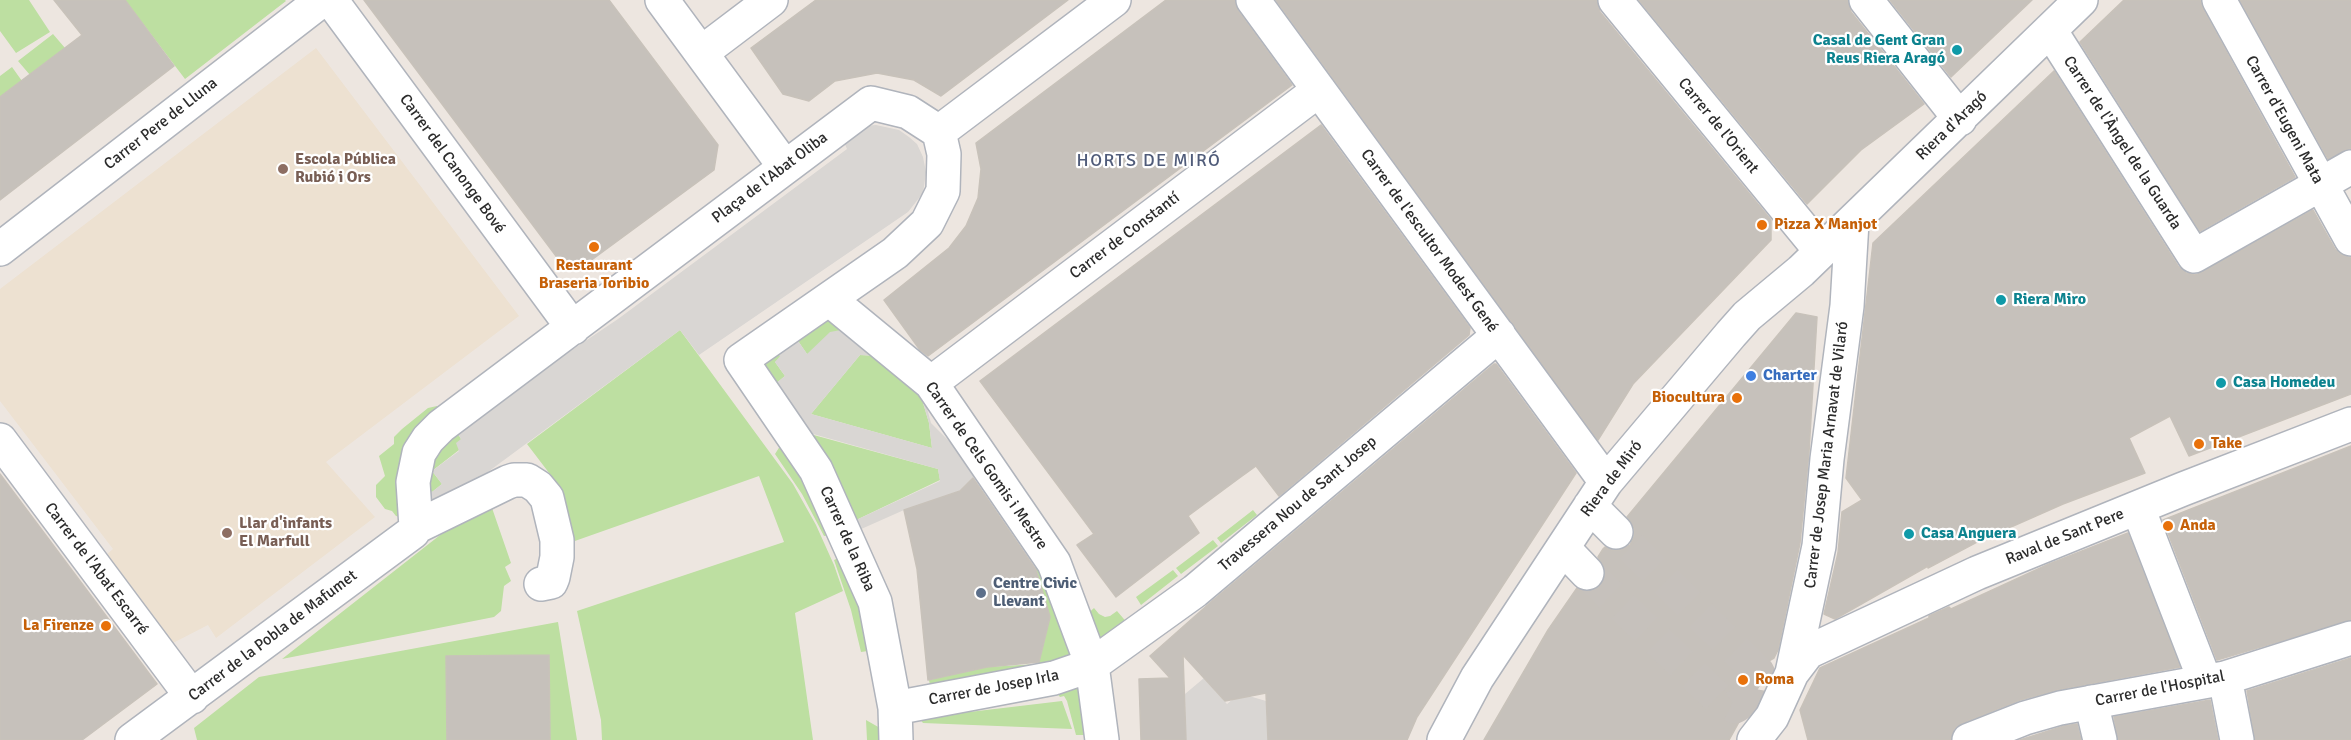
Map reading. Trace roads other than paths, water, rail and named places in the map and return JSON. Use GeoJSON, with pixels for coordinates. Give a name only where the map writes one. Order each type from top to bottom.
{"type":"FeatureCollection","features":[{"type":"Feature","properties":{"kind":"street","name":"Carrer Pere de Lluna"},"geometry":{"type":"LineString","coordinates":[[0,249],[322,0]]}},
{"type":"Feature","properties":{"kind":"street","name":"Carrer del Canonge Bové"},"geometry":{"type":"LineString","coordinates":[[331,0],[573,328]]}},
{"type":"Feature","properties":{"kind":"street"},"geometry":{"type":"LineString","coordinates":[[662,0],[785,167]]}},
{"type":"Feature","properties":{"kind":"street"},"geometry":{"type":"LineString","coordinates":[[701,53],[771,0]]}},
{"type":"Feature","properties":{"kind":"street"},"geometry":{"type":"LineString","coordinates":[[829,299],[895,252],[927,223],[943,191],[944,154],[939,132],[1114,0]]}},
{"type":"Feature","properties":{"kind":"street","name":"Carrer de l'escultor Modest Gené"},"geometry":{"type":"LineString","coordinates":[[1253,0],[1498,335],[1598,494],[1616,532]]}},
{"type":"Feature","properties":{"kind":"street","name":"Carrer de l'Orient"},"geometry":{"type":"LineString","coordinates":[[1615,0],[1811,261]]}},
{"type":"Feature","properties":{"kind":"street"},"geometry":{"type":"LineString","coordinates":[[1866,0],[1960,119]]}},
{"type":"Feature","properties":{"kind":"street","name":"Riera d'Aragó"},"geometry":{"type":"LineString","coordinates":[[1811,261],[2081,0]]}},
{"type":"Feature","properties":{"kind":"street","name":"Carrer d'Eugeni Mata"},"geometry":{"type":"LineString","coordinates":[[2219,0],[2351,239]]}},
{"type":"Feature","properties":{"kind":"street","name":"Carrer de l'Àngel de la Guarda"},"geometry":{"type":"LineString","coordinates":[[2050,30],[2194,256],[2320,185]]}},
{"type":"Feature","properties":{"kind":"street","name":"Carrer de Constantí"},"geometry":{"type":"LineString","coordinates":[[931,383],[1319,90]]}},
{"type":"Feature","properties":{"kind":"street","name":"Plaça de l'Abat Oliba"},"geometry":{"type":"LineString","coordinates":[[414,529],[413,482],[419,453],[428,439],[441,426],[871,103],[908,112],[939,132]]}},
{"type":"Feature","properties":{"kind":"street"},"geometry":{"type":"LineString","coordinates":[[2320,185],[2351,167]]}},
{"type":"Feature","properties":{"kind":"street","name":"Carrer de Josep Maria Arnavat de Vilaró"},"geometry":{"type":"LineString","coordinates":[[1792,673],[1819,546],[1846,306],[1852,222]]}},
{"type":"Feature","properties":{"kind":"street","name":"Carrer de Josep Maria Arnavat de Vilaró"},"geometry":{"type":"LineString","coordinates":[[1811,261],[1824,277],[1838,284],[1846,306]]}},
{"type":"Feature","properties":{"kind":"street","name":"Riera de Miró"},"geometry":{"type":"LineString","coordinates":[[1444,740],[1477,678],[1598,494],[1747,316],[1811,261]]}},
{"type":"Feature","properties":{"kind":"street","name":"Carrer de Cels Gomis i Mestre"},"geometry":{"type":"LineString","coordinates":[[829,299],[931,383],[1054,563],[1092,666],[1102,740]]}},
{"type":"Feature","properties":{"kind":"street","name":"Carrer de la Riba"},"geometry":{"type":"LineString","coordinates":[[829,299],[741,360],[816,470],[875,602],[895,708],[896,740]]}},
{"type":"Feature","properties":{"kind":"street","name":"Travessera Nou de Sant Josep"},"geometry":{"type":"LineString","coordinates":[[1092,666],[1195,591],[1498,335]]}},
{"type":"Feature","properties":{"kind":"street","name":"Raval de Sant Pere"},"geometry":{"type":"LineString","coordinates":[[1792,673],[1808,652],[1977,573],[2351,424]]}},
{"type":"Feature","properties":{"kind":"street","name":"Carrer de l'Abat Escarré"},"geometry":{"type":"LineString","coordinates":[[0,440],[192,697]]}},
{"type":"Feature","properties":{"kind":"street","name":"Carrer de la Pobla de Mafumet"},"geometry":{"type":"LineString","coordinates":[[132,740],[414,529],[514,480],[527,480],[538,487],[547,498],[557,540],[558,557],[551,582],[540,584]]}},
{"type":"Feature","properties":{"kind":"street"},"geometry":{"type":"LineString","coordinates":[[2138,508],[2215,680],[2236,740]]}},
{"type":"Feature","properties":{"kind":"street"},"geometry":{"type":"LineString","coordinates":[[1563,548],[1587,573]]}},
{"type":"Feature","properties":{"kind":"street","name":"Carrer de l'Hospital"},"geometry":{"type":"LineString","coordinates":[[1969,740],[2025,718],[2091,702],[2215,680],[2351,638]]}},
{"type":"Feature","properties":{"kind":"street","name":"Carrer de Josep Irla"},"geometry":{"type":"LineString","coordinates":[[895,708],[1054,678],[1092,666]]}},
{"type":"Feature","properties":{"kind":"street"},"geometry":{"type":"LineString","coordinates":[[1766,724],[1792,673]]}},
{"type":"Feature","properties":{"kind":"street"},"geometry":{"type":"LineString","coordinates":[[2091,702],[2100,740]]}},
{"type":"Feature","properties":{"kind":"tunnel"},"geometry":{"type":"LineString","coordinates":[[1587,573],[1720,700],[1735,707],[1754,695],[1758,672],[1616,532]]}},
{"type":"Feature","properties":{"kind":"place","name":"Casal de Gent Gran Reus Riera Aragó"},"geometry":{"type":"Point","coordinates":[1957,50]}},
{"type":"Feature","properties":{"kind":"place","name":"Escola Pública Rubió i Ors"},"geometry":{"type":"Point","coordinates":[283,169]}},
{"type":"Feature","properties":{"kind":"place","name":"Pizza X Manjot"},"geometry":{"type":"Point","coordinates":[1762,225]}},
{"type":"Feature","properties":{"kind":"place","name":"Restaurant Braseria Toribio"},"geometry":{"type":"Point","coordinates":[594,247]}},
{"type":"Feature","properties":{"kind":"place","name":"Riera Miro"},"geometry":{"type":"Point","coordinates":[2001,300]}},
{"type":"Feature","properties":{"kind":"place","name":"Charter"},"geometry":{"type":"Point","coordinates":[1751,376]}},
{"type":"Feature","properties":{"kind":"place","name":"Casa Homedeu"},"geometry":{"type":"Point","coordinates":[2221,383]}},
{"type":"Feature","properties":{"kind":"place","name":"Biocultura"},"geometry":{"type":"Point","coordinates":[1737,398]}},
{"type":"Feature","properties":{"kind":"place","name":"Take"},"geometry":{"type":"Point","coordinates":[2199,444]}},
{"type":"Feature","properties":{"kind":"place","name":"Anda"},"geometry":{"type":"Point","coordinates":[2168,526]}},
{"type":"Feature","properties":{"kind":"place","name":"Llar d'infants El Marfull"},"geometry":{"type":"Point","coordinates":[227,533]}},
{"type":"Feature","properties":{"kind":"place","name":"Casa Anguera"},"geometry":{"type":"Point","coordinates":[1909,534]}},
{"type":"Feature","properties":{"kind":"place","name":"Centre Civic Llevant"},"geometry":{"type":"Point","coordinates":[981,593]}},
{"type":"Feature","properties":{"kind":"place","name":"La Firenze"},"geometry":{"type":"Point","coordinates":[106,626]}},
{"type":"Feature","properties":{"kind":"place","name":"Roma"},"geometry":{"type":"Point","coordinates":[1743,680]}},
{"type":"Feature","properties":{"kind":"district","name":"HORTS DE MIRÓ"},"geometry":{"type":"Point","coordinates":[1149,161]}}]}
